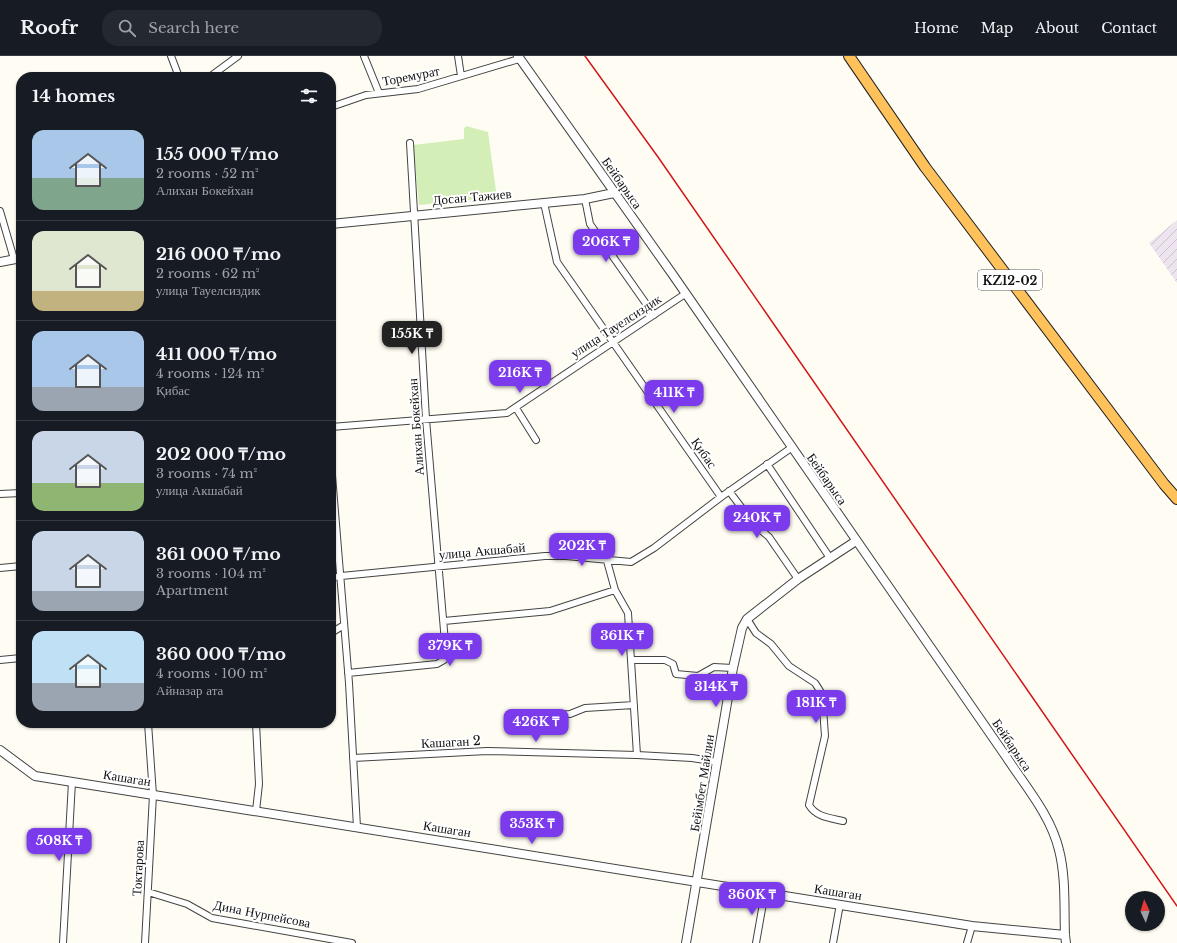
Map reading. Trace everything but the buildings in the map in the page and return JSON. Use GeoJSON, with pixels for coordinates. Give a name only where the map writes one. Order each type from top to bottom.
{"type":"FeatureCollection","features":[{"type":"Feature","properties":{"kind":"highway","name":"KZ12-02"},"geometry":{"type":"LineString","coordinates":[[849,56],[925,167],[1159,478],[1177,499]]}},
{"type":"Feature","properties":{"kind":"street"},"geometry":{"type":"LineString","coordinates":[[171,56],[177,72]]}},
{"type":"Feature","properties":{"kind":"street"},"geometry":{"type":"LineString","coordinates":[[216,72],[238,56]]}},
{"type":"Feature","properties":{"kind":"street"},"geometry":{"type":"LineString","coordinates":[[364,56],[379,93]]}},
{"type":"Feature","properties":{"kind":"street"},"geometry":{"type":"LineString","coordinates":[[458,56],[461,76]]}},
{"type":"Feature","properties":{"kind":"street","name":"Торемурат"},"geometry":{"type":"LineString","coordinates":[[336,105],[366,95],[418,89],[518,58]]}},
{"type":"Feature","properties":{"kind":"street","name":"Бейбарыса"},"geometry":{"type":"LineString","coordinates":[[518,58],[685,294],[1007,758],[1051,828],[1062,862],[1064,940]]}},
{"type":"Feature","properties":{"kind":"street","name":"Алихан Бокейхан"},"geometry":{"type":"LineString","coordinates":[[348,673],[437,664],[444,660],[446,654],[426,419],[412,214],[410,143]]}},
{"type":"Feature","properties":{"kind":"street","name":"Досан Тажиев"},"geometry":{"type":"LineString","coordinates":[[336,223],[412,214],[585,199],[614,193]]}},
{"type":"Feature","properties":{"kind":"street"},"geometry":{"type":"LineString","coordinates":[[585,199],[590,224],[654,315]]}},
{"type":"Feature","properties":{"kind":"street","name":"Қибас"},"geometry":{"type":"LineString","coordinates":[[544,203],[557,262],[721,497]]}},
{"type":"Feature","properties":{"kind":"street"},"geometry":{"type":"LineString","coordinates":[[0,211],[16,255]]}},
{"type":"Feature","properties":{"kind":"street"},"geometry":{"type":"LineString","coordinates":[[0,262],[16,258]]}},
{"type":"Feature","properties":{"kind":"street","name":"улица Тауелсиздик"},"geometry":{"type":"LineString","coordinates":[[336,427],[497,414],[516,408],[548,384],[685,294]]}},
{"type":"Feature","properties":{"kind":"street"},"geometry":{"type":"LineString","coordinates":[[516,408],[536,440]]}},
{"type":"Feature","properties":{"kind":"street","name":"улица Акшабай"},"geometry":{"type":"LineString","coordinates":[[336,576],[544,556],[573,556],[607,561],[631,562],[791,448]]}},
{"type":"Feature","properties":{"kind":"street"},"geometry":{"type":"LineString","coordinates":[[767,464],[830,558]]}},
{"type":"Feature","properties":{"kind":"street"},"geometry":{"type":"LineString","coordinates":[[729,491],[754,524],[769,537],[798,579]]}},
{"type":"Feature","properties":{"kind":"street"},"geometry":{"type":"LineString","coordinates":[[0,494],[16,493]]}},
{"type":"Feature","properties":{"kind":"street"},"geometry":{"type":"LineString","coordinates":[[336,526],[348,673],[357,827]]}},
{"type":"Feature","properties":{"kind":"street","name":"Бейімбет Майлин"},"geometry":{"type":"LineString","coordinates":[[686,943],[698,882],[733,668],[742,628],[747,620],[798,579],[856,541]]}},
{"type":"Feature","properties":{"kind":"street"},"geometry":{"type":"LineString","coordinates":[[607,561],[615,590],[628,613],[637,755]]}},
{"type":"Feature","properties":{"kind":"street"},"geometry":{"type":"LineString","coordinates":[[0,568],[16,566]]}},
{"type":"Feature","properties":{"kind":"street"},"geometry":{"type":"LineString","coordinates":[[444,621],[550,611],[615,590]]}},
{"type":"Feature","properties":{"kind":"street"},"geometry":{"type":"LineString","coordinates":[[747,620],[753,630],[771,644],[789,666],[815,683],[822,694],[825,736],[809,804],[818,815],[843,820]]}},
{"type":"Feature","properties":{"kind":"street"},"geometry":{"type":"LineString","coordinates":[[336,630],[344,625]]}},
{"type":"Feature","properties":{"kind":"street"},"geometry":{"type":"LineString","coordinates":[[0,660],[16,658]]}},
{"type":"Feature","properties":{"kind":"street"},"geometry":{"type":"LineString","coordinates":[[631,660],[665,660],[673,664],[676,674],[698,676],[714,667],[733,668]]}},
{"type":"Feature","properties":{"kind":"street"},"geometry":{"type":"LineString","coordinates":[[529,715],[570,714],[585,708],[634,705]]}},
{"type":"Feature","properties":{"kind":"street","name":"Токтарова"},"geometry":{"type":"LineString","coordinates":[[145,943],[153,795],[148,728]]}},
{"type":"Feature","properties":{"kind":"street"},"geometry":{"type":"LineString","coordinates":[[256,728],[259,784],[256,811]]}},
{"type":"Feature","properties":{"kind":"street","name":"Кашаган"},"geometry":{"type":"LineString","coordinates":[[0,750],[35,776],[1064,940]]}},
{"type":"Feature","properties":{"kind":"street","name":"Кашаган 2"},"geometry":{"type":"LineString","coordinates":[[353,758],[487,751],[637,755],[692,758],[717,762]]}},
{"type":"Feature","properties":{"kind":"street"},"geometry":{"type":"LineString","coordinates":[[63,943],[72,782]]}},
{"type":"Feature","properties":{"kind":"street","name":"Дина Нурпейсова"},"geometry":{"type":"LineString","coordinates":[[148,892],[187,904],[212,918],[352,943]]}},
{"type":"Feature","properties":{"kind":"street"},"geometry":{"type":"LineString","coordinates":[[756,943],[765,892]]}},
{"type":"Feature","properties":{"kind":"street"},"geometry":{"type":"LineString","coordinates":[[833,943],[840,904]]}},
{"type":"Feature","properties":{"kind":"street"},"geometry":{"type":"LineString","coordinates":[[967,943],[972,926]]}},
{"type":"Feature","properties":{"kind":"shaded area"},"geometry":{"type":"Polygon","coordinates":[[[1177,220],[1177,283],[1149,243],[1177,220]]]}},
{"type":"Feature","properties":{"kind":"green space"},"geometry":{"type":"Polygon","coordinates":[[[466,126],[488,132],[497,198],[419,205],[413,145],[464,139],[464,129],[466,126]]]}},
{"type":"Feature","properties":{"kind":"railway"},"geometry":{"type":"LineString","coordinates":[[585,56],[658,157],[1177,906]]}}]}
